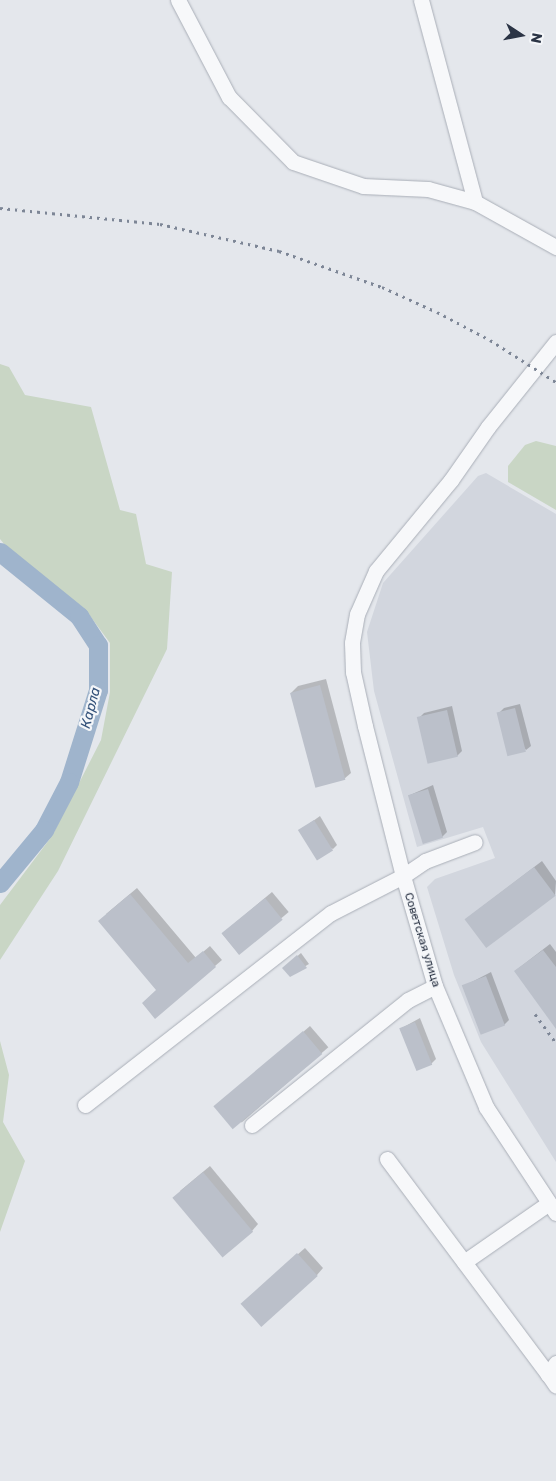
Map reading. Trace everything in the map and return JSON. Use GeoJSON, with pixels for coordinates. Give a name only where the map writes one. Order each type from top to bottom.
{"type":"FeatureCollection","features":[{"type":"Feature","properties":{"kind":"street"},"geometry":{"type":"LineString","coordinates":[[178,0],[229,98],[293,162],[363,186],[428,189],[475,202],[556,247]]}},
{"type":"Feature","properties":{"kind":"street"},"geometry":{"type":"LineString","coordinates":[[421,0],[475,202]]}},
{"type":"Feature","properties":{"kind":"street","name":"Советская улица"},"geometry":{"type":"LineString","coordinates":[[552,1208],[486,1107],[435,986],[403,876],[353,672],[352,643],[357,614],[376,571],[451,480],[488,427],[556,342]]}},
{"type":"Feature","properties":{"kind":"street"},"geometry":{"type":"LineString","coordinates":[[85,1105],[331,913],[403,876],[425,860],[475,842]]}},
{"type":"Feature","properties":{"kind":"street"},"geometry":{"type":"LineString","coordinates":[[252,1126],[408,1000],[435,986]]}},
{"type":"Feature","properties":{"kind":"street"},"geometry":{"type":"LineString","coordinates":[[387,1159],[464,1262],[553,1374]]}},
{"type":"Feature","properties":{"kind":"street"},"geometry":{"type":"LineString","coordinates":[[464,1262],[552,1208]]}},
{"type":"Feature","properties":{"kind":"shaded area"},"geometry":{"type":"Polygon","coordinates":[[[486,473],[556,514],[556,1162],[481,1042],[454,975],[427,887],[435,879],[495,858],[483,827],[417,847],[374,691],[367,632],[383,583],[478,476],[486,473]]]}},
{"type":"Feature","properties":{"kind":"green space"},"geometry":{"type":"Polygon","coordinates":[[[0,364],[9,367],[25,395],[91,407],[120,510],[136,514],[146,564],[172,572],[167,649],[58,871],[0,960],[0,905],[52,836],[101,740],[110,692],[110,643],[85,609],[14,556],[0,539],[0,364]]]}},
{"type":"Feature","properties":{"kind":"green space"},"geometry":{"type":"Polygon","coordinates":[[[536,441],[556,446],[556,510],[508,482],[508,466],[525,445],[536,441]]]}},
{"type":"Feature","properties":{"kind":"green space"},"geometry":{"type":"Polygon","coordinates":[[[0,1041],[9,1075],[3,1122],[25,1161],[0,1232],[0,1041]]]}},
{"type":"Feature","properties":{"kind":"building"},"geometry":{"type":"Polygon","coordinates":[[[320,685],[345,780],[315,788],[290,693],[320,685]]]}},
{"type":"Feature","properties":{"kind":"building"},"geometry":{"type":"Polygon","coordinates":[[[515,708],[526,752],[507,756],[497,713],[515,708]]]}},
{"type":"Feature","properties":{"kind":"building"},"geometry":{"type":"Polygon","coordinates":[[[447,710],[458,757],[428,764],[417,717],[447,710]]]}},
{"type":"Feature","properties":{"kind":"building"},"geometry":{"type":"Polygon","coordinates":[[[428,789],[443,838],[423,844],[408,795],[428,789]]]}},
{"type":"Feature","properties":{"kind":"building"},"geometry":{"type":"Polygon","coordinates":[[[314,820],[333,851],[317,861],[298,830],[314,820]]]}},
{"type":"Feature","properties":{"kind":"building"},"geometry":{"type":"Polygon","coordinates":[[[534,867],[556,896],[486,948],[465,919],[534,867]]]}},
{"type":"Feature","properties":{"kind":"building"},"geometry":{"type":"Polygon","coordinates":[[[130,894],[188,963],[203,951],[216,967],[155,1019],[142,1003],[156,990],[98,921],[130,894]]]}},
{"type":"Feature","properties":{"kind":"building"},"geometry":{"type":"Polygon","coordinates":[[[265,898],[283,920],[239,955],[221,933],[265,898]]]}},
{"type":"Feature","properties":{"kind":"building"},"geometry":{"type":"Polygon","coordinates":[[[543,950],[556,967],[556,1029],[514,971],[543,950]]]}},
{"type":"Feature","properties":{"kind":"building"},"geometry":{"type":"Polygon","coordinates":[[[297,955],[307,968],[290,977],[282,968],[297,955]]]}},
{"type":"Feature","properties":{"kind":"building"},"geometry":{"type":"Polygon","coordinates":[[[486,976],[505,1025],[481,1035],[462,985],[486,976]]]}},
{"type":"Feature","properties":{"kind":"building"},"geometry":{"type":"Polygon","coordinates":[[[415,1022],[432,1065],[416,1071],[399,1028],[415,1022]]]}},
{"type":"Feature","properties":{"kind":"building"},"geometry":{"type":"Polygon","coordinates":[[[303,1031],[322,1054],[233,1129],[213,1106],[303,1031]]]}},
{"type":"Feature","properties":{"kind":"building"},"geometry":{"type":"Polygon","coordinates":[[[203,1172],[253,1232],[222,1257],[172,1198],[203,1172]]]}},
{"type":"Feature","properties":{"kind":"building"},"geometry":{"type":"Polygon","coordinates":[[[297,1253],[318,1276],[261,1327],[241,1304],[297,1253]]]}},
{"type":"Feature","properties":{"kind":"waterway","name":"Карла"},"geometry":{"type":"LineString","coordinates":[[0,552],[79,616],[98,645],[98,690],[69,782],[44,830],[0,883]]}},
{"type":"Feature","properties":{"kind":"railway"},"geometry":{"type":"LineString","coordinates":[[0,208],[160,224],[279,251],[382,287],[437,312],[490,340],[556,382]]}},
{"type":"Feature","properties":{"kind":"railway"},"geometry":{"type":"LineString","coordinates":[[535,1014],[556,1043]]}}]}
